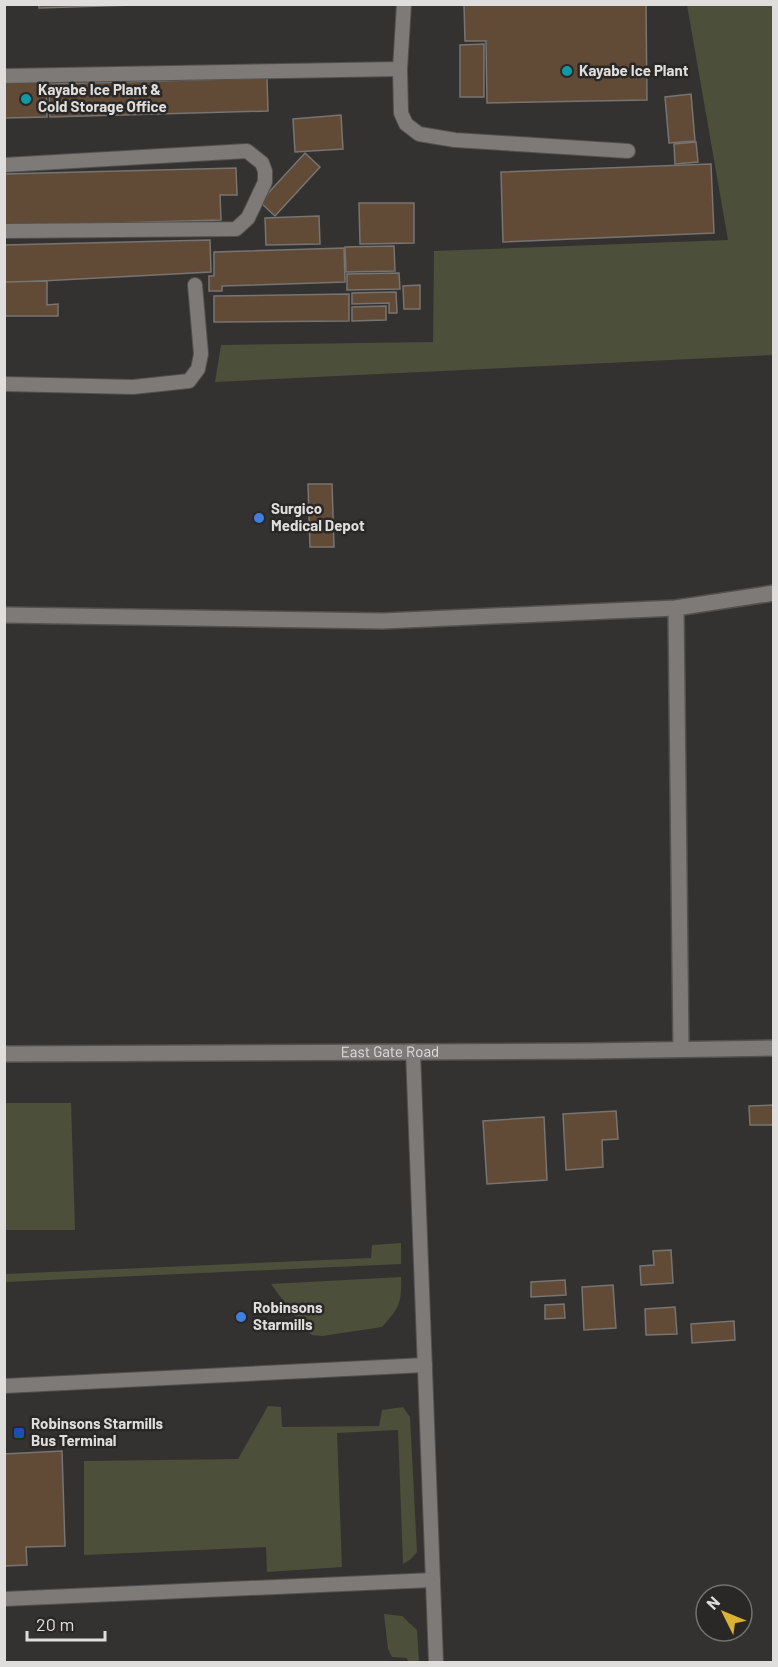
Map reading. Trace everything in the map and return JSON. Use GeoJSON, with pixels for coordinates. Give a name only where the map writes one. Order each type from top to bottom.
{"type":"FeatureCollection","features":[{"type":"Feature","properties":{"kind":"street"},"geometry":{"type":"LineString","coordinates":[[4,615],[383,621],[676,608],[774,593]]}},
{"type":"Feature","properties":{"kind":"street"},"geometry":{"type":"LineString","coordinates":[[676,608],[681,1049]]}},
{"type":"Feature","properties":{"kind":"street","name":"East Gate Road"},"geometry":{"type":"LineString","coordinates":[[4,1054],[774,1048]]}},
{"type":"Feature","properties":{"kind":"lane"},"geometry":{"type":"LineString","coordinates":[[404,4],[400,113],[406,124],[419,134],[455,140],[628,151]]}},
{"type":"Feature","properties":{"kind":"lane"},"geometry":{"type":"LineString","coordinates":[[4,76],[400,69]]}},
{"type":"Feature","properties":{"kind":"lane"},"geometry":{"type":"LineString","coordinates":[[4,165],[247,152],[262,163],[265,182],[248,218],[236,229],[4,231]]}},
{"type":"Feature","properties":{"kind":"lane"},"geometry":{"type":"LineString","coordinates":[[4,384],[133,387],[189,381],[198,369],[201,354],[195,285]]}},
{"type":"Feature","properties":{"kind":"lane"},"geometry":{"type":"LineString","coordinates":[[413,1051],[436,1662]]}},
{"type":"Feature","properties":{"kind":"lane"},"geometry":{"type":"LineString","coordinates":[[4,1386],[425,1365]]}},
{"type":"Feature","properties":{"kind":"lane"},"geometry":{"type":"LineString","coordinates":[[4,1599],[433,1580]]}},
{"type":"Feature","properties":{"kind":"green space"},"geometry":{"type":"Polygon","coordinates":[[[687,5],[773,5],[773,355],[215,382],[221,345],[433,342],[434,251],[728,240],[687,5]]]}},
{"type":"Feature","properties":{"kind":"green space"},"geometry":{"type":"Polygon","coordinates":[[[5,1103],[71,1103],[75,1230],[5,1230],[5,1103]]]}},
{"type":"Feature","properties":{"kind":"green space"},"geometry":{"type":"Polygon","coordinates":[[[401,1243],[401,1264],[5,1282],[5,1274],[371,1258],[372,1245],[401,1243]]]}},
{"type":"Feature","properties":{"kind":"green space"},"geometry":{"type":"Polygon","coordinates":[[[401,1277],[398,1305],[382,1327],[322,1336],[312,1335],[304,1329],[271,1284],[401,1277]]]}},
{"type":"Feature","properties":{"kind":"green space"},"geometry":{"type":"Polygon","coordinates":[[[268,1406],[281,1407],[282,1427],[379,1426],[382,1410],[403,1407],[410,1417],[417,1552],[411,1559],[403,1564],[398,1430],[337,1433],[342,1567],[267,1572],[266,1547],[84,1555],[84,1461],[238,1459],[268,1406]]]}},
{"type":"Feature","properties":{"kind":"green space"},"geometry":{"type":"Polygon","coordinates":[[[384,1614],[402,1616],[417,1630],[419,1662],[408,1662],[407,1658],[392,1657],[388,1649],[384,1614]]]}},
{"type":"Feature","properties":{"kind":"building"},"geometry":{"type":"Polygon","coordinates":[[[39,4],[168,4],[39,8],[39,4]]]}},
{"type":"Feature","properties":{"kind":"building","name":"Kayabe Ice Plant"},"geometry":{"type":"Polygon","coordinates":[[[464,4],[646,4],[647,100],[487,103],[486,41],[465,41],[464,4]]]}},
{"type":"Feature","properties":{"kind":"building"},"geometry":{"type":"Polygon","coordinates":[[[484,44],[484,97],[460,97],[460,45],[484,44]]]}},
{"type":"Feature","properties":{"kind":"building"},"geometry":{"type":"Polygon","coordinates":[[[267,78],[268,111],[50,117],[49,84],[267,78]]]}},
{"type":"Feature","properties":{"kind":"building","name":"Kayabe Ice Plant & Cold Storage Office"},"geometry":{"type":"Polygon","coordinates":[[[46,80],[47,117],[4,118],[4,81],[46,80]]]}},
{"type":"Feature","properties":{"kind":"building"},"geometry":{"type":"Polygon","coordinates":[[[691,94],[695,141],[669,143],[665,97],[691,94]]]}},
{"type":"Feature","properties":{"kind":"building"},"geometry":{"type":"Polygon","coordinates":[[[341,115],[343,149],[295,152],[293,119],[341,115]]]}},
{"type":"Feature","properties":{"kind":"building"},"geometry":{"type":"Polygon","coordinates":[[[696,142],[698,162],[675,164],[674,144],[696,142]]]}},
{"type":"Feature","properties":{"kind":"building"},"geometry":{"type":"Polygon","coordinates":[[[305,153],[320,167],[275,216],[260,202],[305,153]]]}},
{"type":"Feature","properties":{"kind":"building"},"geometry":{"type":"Polygon","coordinates":[[[711,164],[714,233],[503,242],[501,172],[711,164]]]}},
{"type":"Feature","properties":{"kind":"building"},"geometry":{"type":"Polygon","coordinates":[[[236,168],[237,195],[220,195],[221,220],[4,226],[4,174],[236,168]]]}},
{"type":"Feature","properties":{"kind":"building"},"geometry":{"type":"Polygon","coordinates":[[[359,203],[414,203],[414,243],[360,244],[359,203]]]}},
{"type":"Feature","properties":{"kind":"building"},"geometry":{"type":"Polygon","coordinates":[[[319,216],[320,244],[266,245],[265,218],[319,216]]]}},
{"type":"Feature","properties":{"kind":"building"},"geometry":{"type":"Polygon","coordinates":[[[210,240],[211,272],[4,283],[4,245],[210,240]]]}},
{"type":"Feature","properties":{"kind":"building"},"geometry":{"type":"Polygon","coordinates":[[[394,246],[395,271],[346,272],[345,247],[394,246]]]}},
{"type":"Feature","properties":{"kind":"building"},"geometry":{"type":"Polygon","coordinates":[[[344,248],[345,282],[222,286],[222,291],[209,291],[209,276],[214,276],[214,252],[344,248]]]}},
{"type":"Feature","properties":{"kind":"building"},"geometry":{"type":"Polygon","coordinates":[[[399,273],[400,289],[347,290],[347,274],[399,273]]]}},
{"type":"Feature","properties":{"kind":"building"},"geometry":{"type":"Polygon","coordinates":[[[47,281],[47,305],[58,304],[58,316],[4,316],[4,282],[47,281]]]}},
{"type":"Feature","properties":{"kind":"building"},"geometry":{"type":"Polygon","coordinates":[[[420,285],[420,309],[404,309],[403,286],[420,285]]]}},
{"type":"Feature","properties":{"kind":"building"},"geometry":{"type":"Polygon","coordinates":[[[396,292],[397,313],[389,313],[389,303],[352,304],[352,293],[396,292]]]}},
{"type":"Feature","properties":{"kind":"building"},"geometry":{"type":"Polygon","coordinates":[[[349,294],[349,321],[214,322],[214,296],[349,294]]]}},
{"type":"Feature","properties":{"kind":"building"},"geometry":{"type":"Polygon","coordinates":[[[386,306],[386,320],[352,321],[352,307],[386,306]]]}},
{"type":"Feature","properties":{"kind":"building"},"geometry":{"type":"Polygon","coordinates":[[[308,484],[332,484],[334,547],[310,547],[308,484]]]}},
{"type":"Feature","properties":{"kind":"building"},"geometry":{"type":"Polygon","coordinates":[[[774,1105],[774,1125],[750,1125],[749,1106],[774,1105]]]}},
{"type":"Feature","properties":{"kind":"building"},"geometry":{"type":"Polygon","coordinates":[[[616,1111],[618,1139],[602,1140],[603,1167],[566,1170],[563,1114],[616,1111]]]}},
{"type":"Feature","properties":{"kind":"building"},"geometry":{"type":"Polygon","coordinates":[[[544,1117],[547,1180],[487,1184],[483,1121],[544,1117]]]}},
{"type":"Feature","properties":{"kind":"building"},"geometry":{"type":"Polygon","coordinates":[[[671,1250],[673,1283],[641,1285],[640,1266],[654,1265],[653,1251],[671,1250]]]}},
{"type":"Feature","properties":{"kind":"building"},"geometry":{"type":"Polygon","coordinates":[[[565,1280],[566,1295],[531,1297],[531,1282],[565,1280]]]}},
{"type":"Feature","properties":{"kind":"building"},"geometry":{"type":"Polygon","coordinates":[[[613,1285],[616,1328],[584,1330],[582,1287],[613,1285]]]}},
{"type":"Feature","properties":{"kind":"building"},"geometry":{"type":"Polygon","coordinates":[[[564,1304],[565,1318],[545,1319],[545,1305],[564,1304]]]}},
{"type":"Feature","properties":{"kind":"building"},"geometry":{"type":"Polygon","coordinates":[[[675,1307],[677,1334],[646,1335],[645,1309],[675,1307]]]}},
{"type":"Feature","properties":{"kind":"building"},"geometry":{"type":"Polygon","coordinates":[[[734,1321],[735,1340],[692,1343],[691,1324],[734,1321]]]}},
{"type":"Feature","properties":{"kind":"building"},"geometry":{"type":"Polygon","coordinates":[[[62,1451],[65,1546],[26,1547],[27,1565],[4,1566],[4,1454],[62,1451]]]}},
{"type":"Feature","properties":{"kind":"place","name":"Kayabe Ice Plant"},"geometry":{"type":"Point","coordinates":[567,71]}},
{"type":"Feature","properties":{"kind":"place","name":"Kayabe Ice Plant & Cold Storage Office"},"geometry":{"type":"Point","coordinates":[26,99]}},
{"type":"Feature","properties":{"kind":"place","name":"Surgico Medical Depot"},"geometry":{"type":"Point","coordinates":[259,518]}},
{"type":"Feature","properties":{"kind":"place","name":"Robinsons Starmills"},"geometry":{"type":"Point","coordinates":[241,1317]}},
{"type":"Feature","properties":{"kind":"place","name":"Robinsons Starmills Bus Terminal"},"geometry":{"type":"Point","coordinates":[19,1433]}}]}
